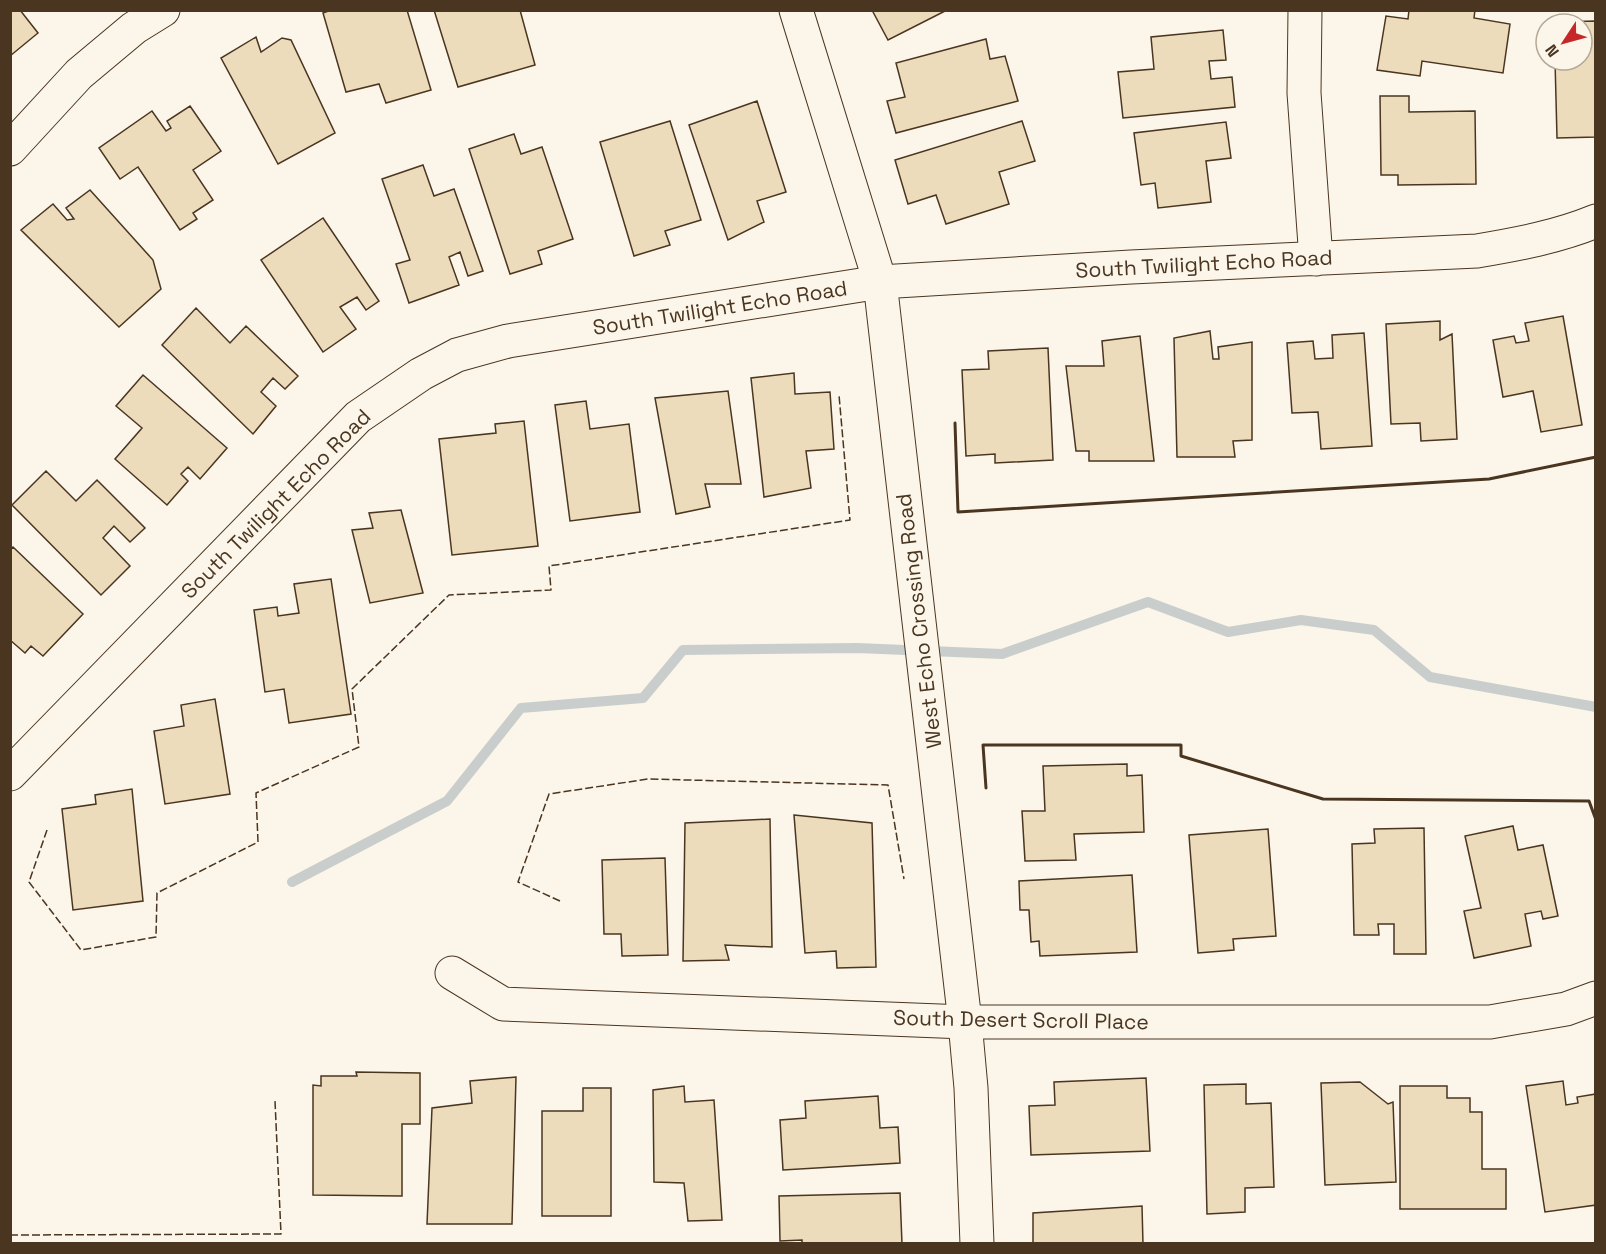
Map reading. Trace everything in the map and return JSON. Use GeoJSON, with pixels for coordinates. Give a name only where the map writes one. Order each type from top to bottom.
{"type":"FeatureCollection","features":[{"type":"Feature","properties":{"kind":"street"},"geometry":{"type":"LineString","coordinates":[[10,149],[79,74],[134,28],[163,10]]}},
{"type":"Feature","properties":{"kind":"street","name":"West Echo Crossing Road"},"geometry":{"type":"LineString","coordinates":[[796,10],[880,282],[965,1022],[971,1088],[977,1244]]}},
{"type":"Feature","properties":{"kind":"street"},"geometry":{"type":"LineString","coordinates":[[1305,10],[1304,93],[1316,259]]}},
{"type":"Feature","properties":{"kind":"street","name":"South Twilight Echo Road"},"geometry":{"type":"LineString","coordinates":[[10,774],[358,417],[421,374],[456,355],[508,341],[880,282],[1477,251],[1564,234],[1596,221]]}},
{"type":"Feature","properties":{"kind":"street","name":"South Desert Scroll Place"},"geometry":{"type":"LineString","coordinates":[[452,973],[502,1004],[965,1022],[1490,1022],[1566,1009],[1596,998]]}},
{"type":"Feature","properties":{"kind":"building"},"geometry":{"type":"Polygon","coordinates":[[[10,10],[20,10],[38,33],[10,56],[10,10]]]}},
{"type":"Feature","properties":{"kind":"building"},"geometry":{"type":"Polygon","coordinates":[[[331,10],[407,10],[431,90],[386,103],[379,84],[346,92],[323,13],[331,10]]]}},
{"type":"Feature","properties":{"kind":"building"},"geometry":{"type":"Polygon","coordinates":[[[434,10],[520,10],[535,65],[458,87],[434,10]]]}},
{"type":"Feature","properties":{"kind":"building"},"geometry":{"type":"Polygon","coordinates":[[[872,10],[947,10],[888,40],[872,10]]]}},
{"type":"Feature","properties":{"kind":"building"},"geometry":{"type":"Polygon","coordinates":[[[1409,10],[1475,10],[1474,18],[1510,24],[1503,73],[1422,61],[1420,76],[1377,70],[1386,16],[1408,19],[1409,10]]]}},
{"type":"Feature","properties":{"kind":"building"},"geometry":{"type":"Polygon","coordinates":[[[1594,21],[1596,21],[1596,137],[1557,138],[1555,72],[1594,72],[1594,21]]]}},
{"type":"Feature","properties":{"kind":"building"},"geometry":{"type":"Polygon","coordinates":[[[1223,30],[1226,60],[1209,61],[1211,79],[1232,77],[1235,107],[1123,118],[1118,72],[1154,69],[1151,37],[1223,30]]]}},
{"type":"Feature","properties":{"kind":"building"},"geometry":{"type":"Polygon","coordinates":[[[256,37],[261,52],[282,38],[291,40],[335,133],[278,164],[221,58],[256,37]]]}},
{"type":"Feature","properties":{"kind":"building"},"geometry":{"type":"Polygon","coordinates":[[[986,39],[990,59],[1005,56],[1018,101],[896,133],[887,101],[905,97],[896,63],[986,39]]]}},
{"type":"Feature","properties":{"kind":"building"},"geometry":{"type":"Polygon","coordinates":[[[1380,96],[1409,96],[1409,112],[1475,111],[1476,184],[1398,185],[1398,175],[1381,175],[1380,96]]]}},
{"type":"Feature","properties":{"kind":"building"},"geometry":{"type":"Polygon","coordinates":[[[757,101],[786,192],[757,201],[764,222],[728,240],[689,125],[757,101]]]}},
{"type":"Feature","properties":{"kind":"building"},"geometry":{"type":"Polygon","coordinates":[[[190,106],[221,151],[193,170],[213,200],[193,213],[197,219],[180,230],[138,167],[120,179],[99,148],[152,111],[166,131],[171,128],[167,121],[190,106]]]}},
{"type":"Feature","properties":{"kind":"building"},"geometry":{"type":"Polygon","coordinates":[[[670,121],[701,220],[665,231],[670,245],[634,256],[600,142],[670,121]]]}},
{"type":"Feature","properties":{"kind":"building"},"geometry":{"type":"Polygon","coordinates":[[[1022,121],[1035,161],[999,172],[1009,204],[946,224],[936,195],[908,204],[895,160],[1022,121]]]}},
{"type":"Feature","properties":{"kind":"building"},"geometry":{"type":"Polygon","coordinates":[[[1226,122],[1231,158],[1206,161],[1211,202],[1158,208],[1155,183],[1141,185],[1134,133],[1226,122]]]}},
{"type":"Feature","properties":{"kind":"building"},"geometry":{"type":"Polygon","coordinates":[[[514,134],[521,154],[542,147],[573,239],[538,251],[542,264],[510,274],[469,149],[514,134]]]}},
{"type":"Feature","properties":{"kind":"building"},"geometry":{"type":"Polygon","coordinates":[[[423,165],[434,196],[454,189],[483,271],[468,276],[460,252],[449,257],[459,285],[409,303],[396,264],[410,260],[382,179],[423,165]]]}},
{"type":"Feature","properties":{"kind":"building"},"geometry":{"type":"Polygon","coordinates":[[[90,190],[153,260],[161,289],[119,327],[21,230],[53,204],[67,220],[74,219],[66,208],[90,190]]]}},
{"type":"Feature","properties":{"kind":"building"},"geometry":{"type":"Polygon","coordinates":[[[323,218],[379,301],[366,310],[357,297],[340,307],[356,329],[323,352],[261,260],[323,218]]]}},
{"type":"Feature","properties":{"kind":"building"},"geometry":{"type":"Polygon","coordinates":[[[196,308],[230,343],[246,326],[298,376],[285,389],[273,378],[261,392],[276,406],[253,434],[162,345],[196,308]]]}},
{"type":"Feature","properties":{"kind":"building"},"geometry":{"type":"Polygon","coordinates":[[[1563,316],[1582,425],[1541,432],[1533,391],[1503,397],[1493,340],[1514,336],[1516,343],[1529,341],[1525,323],[1563,316]]]}},
{"type":"Feature","properties":{"kind":"building"},"geometry":{"type":"Polygon","coordinates":[[[1440,321],[1440,340],[1452,334],[1457,439],[1421,441],[1420,423],[1391,424],[1386,324],[1440,321]]]}},
{"type":"Feature","properties":{"kind":"building"},"geometry":{"type":"Polygon","coordinates":[[[1210,331],[1213,359],[1219,359],[1218,347],[1252,342],[1252,440],[1233,441],[1235,457],[1177,457],[1174,338],[1210,331]]]}},
{"type":"Feature","properties":{"kind":"building"},"geometry":{"type":"Polygon","coordinates":[[[1364,333],[1372,446],[1321,449],[1318,412],[1292,413],[1287,343],[1313,341],[1315,359],[1333,358],[1332,335],[1364,333]]]}},
{"type":"Feature","properties":{"kind":"building"},"geometry":{"type":"Polygon","coordinates":[[[1140,336],[1154,461],[1089,461],[1089,451],[1076,451],[1066,366],[1104,366],[1102,341],[1140,336]]]}},
{"type":"Feature","properties":{"kind":"building"},"geometry":{"type":"Polygon","coordinates":[[[1048,348],[1053,460],[995,463],[995,454],[966,456],[962,370],[989,369],[988,351],[1048,348]]]}},
{"type":"Feature","properties":{"kind":"building"},"geometry":{"type":"Polygon","coordinates":[[[794,373],[795,394],[830,392],[834,449],[806,451],[811,488],[764,497],[751,378],[794,373]]]}},
{"type":"Feature","properties":{"kind":"building"},"geometry":{"type":"Polygon","coordinates":[[[143,375],[227,448],[200,479],[188,467],[181,474],[188,481],[167,505],[115,459],[142,428],[116,406],[143,375]]]}},
{"type":"Feature","properties":{"kind":"building"},"geometry":{"type":"Polygon","coordinates":[[[728,391],[741,484],[705,484],[710,507],[676,514],[655,398],[728,391]]]}},
{"type":"Feature","properties":{"kind":"building"},"geometry":{"type":"Polygon","coordinates":[[[586,401],[590,429],[629,424],[640,512],[570,521],[555,405],[586,401]]]}},
{"type":"Feature","properties":{"kind":"building"},"geometry":{"type":"Polygon","coordinates":[[[524,421],[538,546],[452,555],[439,439],[496,433],[495,424],[524,421]]]}},
{"type":"Feature","properties":{"kind":"building"},"geometry":{"type":"Polygon","coordinates":[[[46,471],[76,501],[97,480],[145,528],[130,542],[114,526],[103,538],[130,566],[101,595],[12,505],[46,471]]]}},
{"type":"Feature","properties":{"kind":"building"},"geometry":{"type":"Polygon","coordinates":[[[401,510],[423,593],[370,603],[352,530],[373,528],[369,513],[401,510]]]}},
{"type":"Feature","properties":{"kind":"building"},"geometry":{"type":"Polygon","coordinates":[[[13,547],[83,614],[43,656],[31,646],[25,653],[10,640],[10,550],[13,547]]]}},
{"type":"Feature","properties":{"kind":"building"},"geometry":{"type":"Polygon","coordinates":[[[331,579],[351,714],[289,723],[284,689],[265,692],[254,610],[277,607],[278,616],[299,613],[294,584],[331,579]]]}},
{"type":"Feature","properties":{"kind":"building"},"geometry":{"type":"Polygon","coordinates":[[[215,699],[230,794],[165,804],[154,731],[184,726],[181,705],[215,699]]]}},
{"type":"Feature","properties":{"kind":"building"},"geometry":{"type":"Polygon","coordinates":[[[1127,764],[1127,776],[1142,775],[1144,832],[1074,834],[1076,860],[1025,861],[1022,811],[1045,811],[1043,766],[1127,764]]]}},
{"type":"Feature","properties":{"kind":"building"},"geometry":{"type":"Polygon","coordinates":[[[132,789],[143,901],[73,910],[62,809],[96,804],[95,795],[132,789]]]}},
{"type":"Feature","properties":{"kind":"building"},"geometry":{"type":"Polygon","coordinates":[[[794,815],[872,823],[876,967],[837,968],[836,951],[805,953],[794,815]]]}},
{"type":"Feature","properties":{"kind":"building"},"geometry":{"type":"Polygon","coordinates":[[[770,819],[772,947],[725,945],[729,960],[683,961],[685,823],[770,819]]]}},
{"type":"Feature","properties":{"kind":"building"},"geometry":{"type":"Polygon","coordinates":[[[1513,826],[1518,850],[1543,845],[1558,916],[1543,919],[1541,911],[1525,914],[1531,946],[1474,958],[1464,911],[1481,908],[1465,836],[1513,826]]]}},
{"type":"Feature","properties":{"kind":"building"},"geometry":{"type":"Polygon","coordinates":[[[1424,828],[1426,954],[1394,954],[1394,924],[1378,924],[1379,935],[1354,935],[1352,844],[1375,843],[1374,829],[1424,828]]]}},
{"type":"Feature","properties":{"kind":"building"},"geometry":{"type":"Polygon","coordinates":[[[1268,829],[1276,936],[1233,939],[1234,950],[1198,953],[1189,835],[1268,829]]]}},
{"type":"Feature","properties":{"kind":"building"},"geometry":{"type":"Polygon","coordinates":[[[665,858],[668,955],[622,956],[621,934],[604,934],[602,860],[665,858]]]}},
{"type":"Feature","properties":{"kind":"building"},"geometry":{"type":"Polygon","coordinates":[[[1132,875],[1137,952],[1040,956],[1039,941],[1031,942],[1029,910],[1020,910],[1019,881],[1132,875]]]}},
{"type":"Feature","properties":{"kind":"building"},"geometry":{"type":"Polygon","coordinates":[[[356,1072],[420,1073],[420,1124],[402,1124],[402,1196],[313,1195],[313,1085],[321,1086],[321,1076],[357,1076],[356,1072]]]}},
{"type":"Feature","properties":{"kind":"building"},"geometry":{"type":"Polygon","coordinates":[[[516,1077],[512,1224],[427,1224],[432,1108],[472,1103],[470,1081],[516,1077]]]}},
{"type":"Feature","properties":{"kind":"building"},"geometry":{"type":"Polygon","coordinates":[[[1146,1078],[1150,1151],[1031,1155],[1029,1106],[1055,1105],[1054,1082],[1146,1078]]]}},
{"type":"Feature","properties":{"kind":"building"},"geometry":{"type":"Polygon","coordinates":[[[1563,1081],[1566,1105],[1578,1103],[1577,1097],[1596,1094],[1596,1205],[1545,1212],[1526,1086],[1563,1081]]]}},
{"type":"Feature","properties":{"kind":"building"},"geometry":{"type":"Polygon","coordinates":[[[1360,1082],[1388,1104],[1393,1102],[1396,1182],[1325,1185],[1321,1083],[1360,1082]]]}},
{"type":"Feature","properties":{"kind":"building"},"geometry":{"type":"Polygon","coordinates":[[[1246,1084],[1246,1104],[1271,1103],[1274,1187],[1245,1188],[1245,1212],[1207,1214],[1204,1085],[1246,1084]]]}},
{"type":"Feature","properties":{"kind":"building"},"geometry":{"type":"Polygon","coordinates":[[[684,1086],[685,1102],[714,1100],[722,1220],[688,1221],[684,1183],[654,1182],[653,1090],[684,1086]]]}},
{"type":"Feature","properties":{"kind":"building"},"geometry":{"type":"Polygon","coordinates":[[[1400,1086],[1447,1086],[1447,1098],[1470,1098],[1470,1112],[1482,1112],[1482,1169],[1506,1169],[1506,1209],[1400,1209],[1400,1086]]]}},
{"type":"Feature","properties":{"kind":"building"},"geometry":{"type":"Polygon","coordinates":[[[583,1088],[611,1088],[611,1216],[542,1216],[542,1111],[583,1111],[583,1088]]]}},
{"type":"Feature","properties":{"kind":"building"},"geometry":{"type":"Polygon","coordinates":[[[878,1096],[880,1128],[898,1127],[900,1163],[783,1170],[780,1120],[806,1118],[805,1101],[878,1096]]]}},
{"type":"Feature","properties":{"kind":"building"},"geometry":{"type":"Polygon","coordinates":[[[900,1193],[902,1244],[802,1244],[802,1240],[780,1241],[779,1196],[900,1193]]]}},
{"type":"Feature","properties":{"kind":"building"},"geometry":{"type":"Polygon","coordinates":[[[1142,1206],[1143,1244],[1033,1244],[1033,1213],[1142,1206]]]}},
{"type":"Feature","properties":{"kind":"waterway"},"geometry":{"type":"LineString","coordinates":[[292,882],[447,801],[521,708],[643,698],[683,650],[857,648],[1002,654],[1148,602],[1228,632],[1301,620],[1374,630],[1430,677],[1596,707]]}},
{"type":"Feature","properties":{"kind":"fence"},"geometry":{"type":"LineString","coordinates":[[47,830],[29,882],[81,950],[156,937],[157,893],[258,842],[256,793],[359,747],[352,689],[449,595],[551,590],[549,566],[850,520],[839,395]]}},
{"type":"Feature","properties":{"kind":"fence"},"geometry":{"type":"LineString","coordinates":[[560,901],[518,882],[549,794],[648,779],[888,785],[904,879]]}},
{"type":"Feature","properties":{"kind":"fence"},"geometry":{"type":"LineString","coordinates":[[10,1235],[281,1234],[275,1101]]}},
{"type":"Feature","properties":{"kind":"wall"},"geometry":{"type":"LineString","coordinates":[[955,423],[958,512],[1489,479],[1596,457]]}},
{"type":"Feature","properties":{"kind":"wall"},"geometry":{"type":"LineString","coordinates":[[986,788],[983,745],[1181,745],[1181,756],[1323,799],[1589,801],[1596,820]]}}]}
